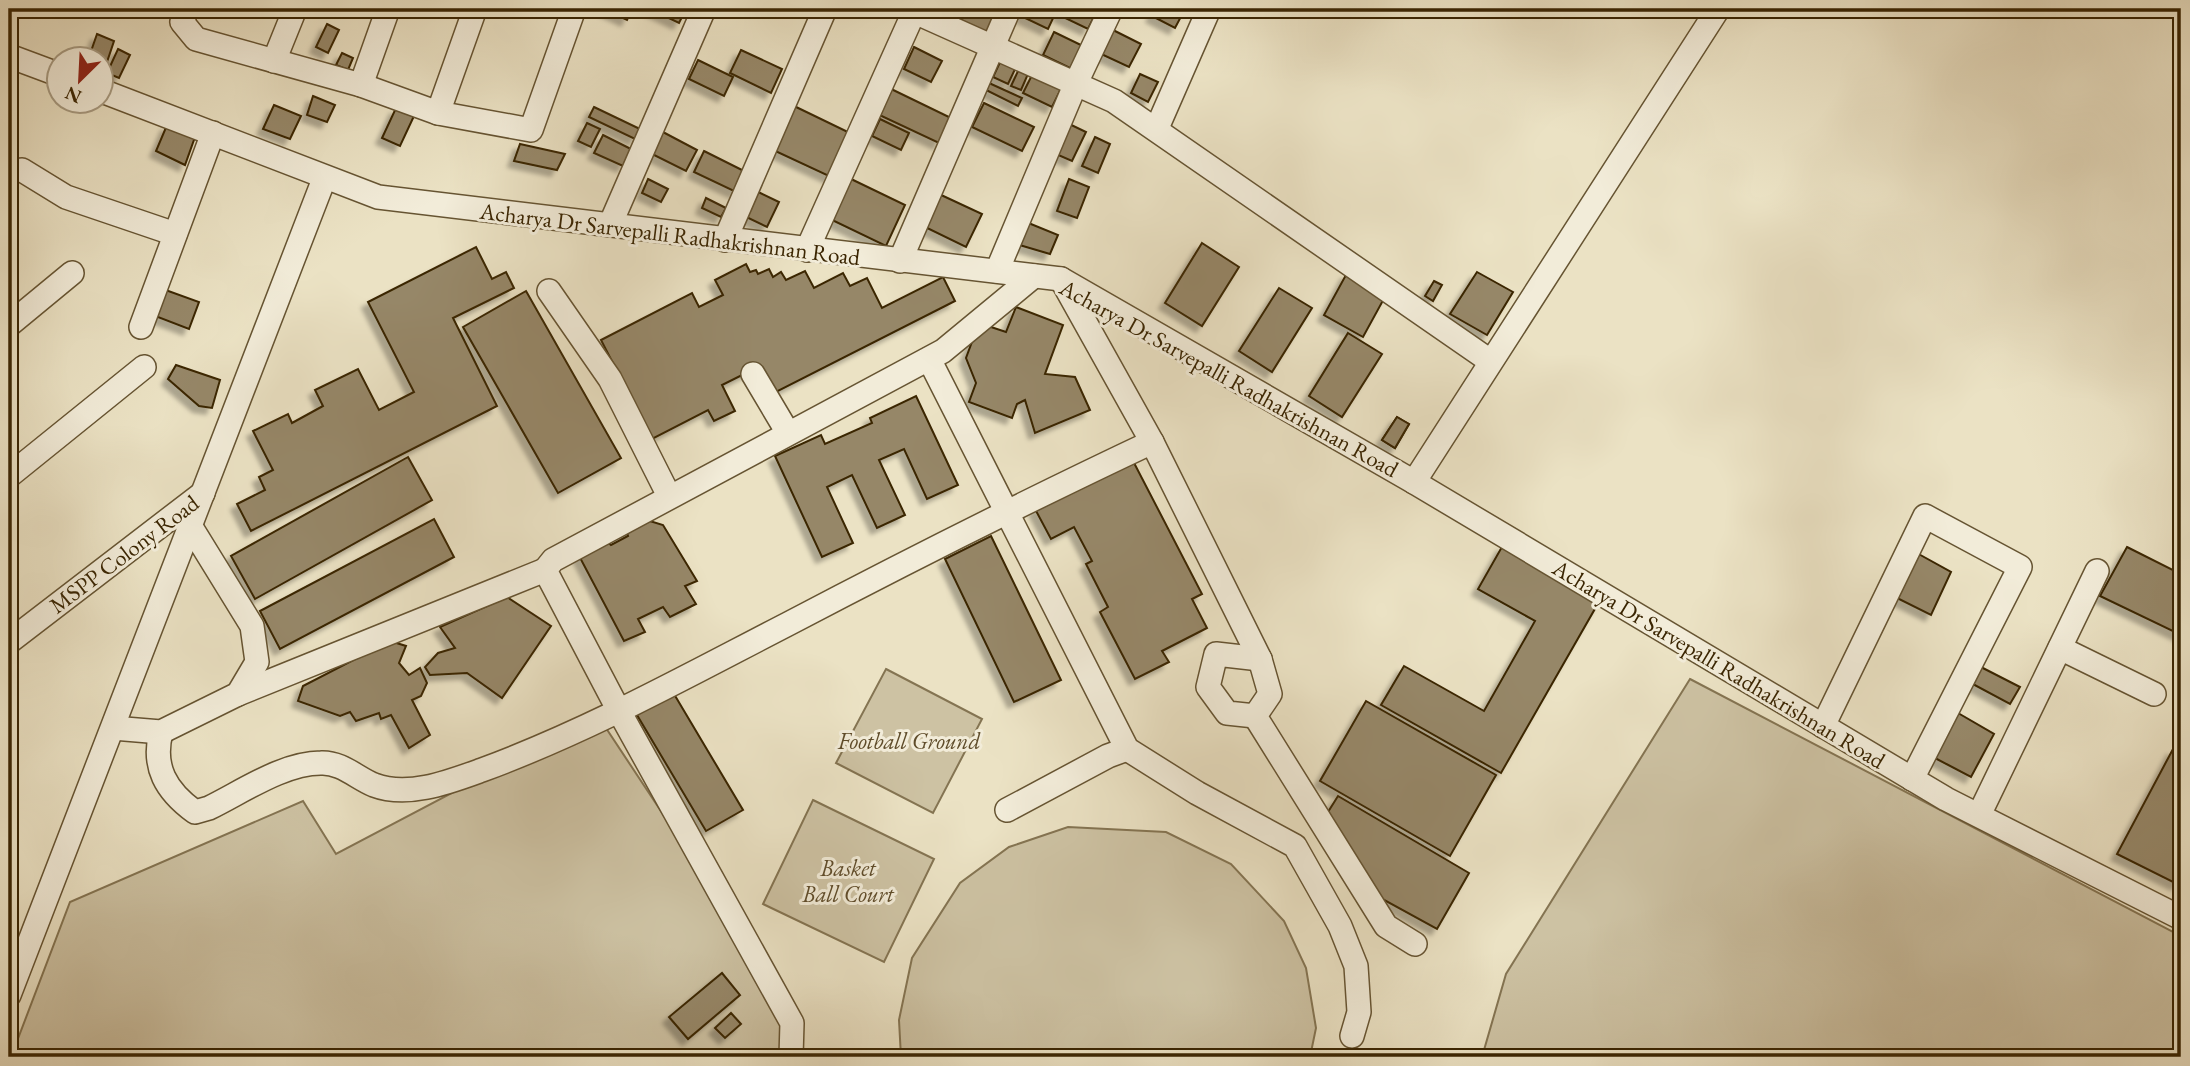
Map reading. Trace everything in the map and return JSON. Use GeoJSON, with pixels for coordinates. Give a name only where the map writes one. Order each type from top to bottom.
{"type":"FeatureCollection","features":[{"type":"Feature","properties":{"kind":"street"},"geometry":{"type":"LineString","coordinates":[[187,9],[182,22],[196,39],[361,85],[438,113],[531,130],[574,9]]}},
{"type":"Feature","properties":{"kind":"street"},"geometry":{"type":"LineString","coordinates":[[274,61],[295,9]]}},
{"type":"Feature","properties":{"kind":"street"},"geometry":{"type":"LineString","coordinates":[[361,85],[387,9]]}},
{"type":"Feature","properties":{"kind":"street"},"geometry":{"type":"LineString","coordinates":[[438,113],[475,9]]}},
{"type":"Feature","properties":{"kind":"street"},"geometry":{"type":"LineString","coordinates":[[610,225],[704,9]]}},
{"type":"Feature","properties":{"kind":"street"},"geometry":{"type":"LineString","coordinates":[[725,240],[825,9]]}},
{"type":"Feature","properties":{"kind":"street"},"geometry":{"type":"LineString","coordinates":[[900,261],[1009,9]]}},
{"type":"Feature","properties":{"kind":"street"},"geometry":{"type":"LineString","coordinates":[[997,271],[1076,83],[1111,9]]}},
{"type":"Feature","properties":{"kind":"street"},"geometry":{"type":"LineString","coordinates":[[1157,128],[1209,9]]}},
{"type":"Feature","properties":{"kind":"street"},"geometry":{"type":"LineString","coordinates":[[1414,482],[1718,9]]}},
{"type":"Feature","properties":{"kind":"street"},"geometry":{"type":"LineString","coordinates":[[807,250],[911,10],[1114,101],[1157,128],[1490,361]]}},
{"type":"Feature","properties":{"kind":"street"},"geometry":{"type":"LineString","coordinates":[[9,56],[46,70]]}},
{"type":"Feature","properties":{"kind":"street","name":"Acharya Dr Sarvepalli Radhakrishnan Road"},"geometry":{"type":"LineString","coordinates":[[116,96],[324,179],[378,197],[1061,279],[1414,482],[1912,779],[1979,816],[2181,918]]}},
{"type":"Feature","properties":{"kind":"street"},"geometry":{"type":"LineString","coordinates":[[141,327],[213,133]]}},
{"type":"Feature","properties":{"kind":"street"},"geometry":{"type":"LineString","coordinates":[[22,170],[66,197],[175,234]]}},
{"type":"Feature","properties":{"kind":"street"},"geometry":{"type":"LineString","coordinates":[[9,995],[13,970],[113,728],[324,179]]}},
{"type":"Feature","properties":{"kind":"street"},"geometry":{"type":"LineString","coordinates":[[9,325],[72,273]]}},
{"type":"Feature","properties":{"kind":"street"},"geometry":{"type":"LineString","coordinates":[[113,728],[161,732],[238,694],[545,570],[553,560],[668,496],[943,351],[1034,276]]}},
{"type":"Feature","properties":{"kind":"street"},"geometry":{"type":"LineString","coordinates":[[1061,279],[1152,442],[1260,659],[1270,694],[1255,716]]}},
{"type":"Feature","properties":{"kind":"street"},"geometry":{"type":"LineString","coordinates":[[549,291],[610,379],[668,496]]}},
{"type":"Feature","properties":{"kind":"street"},"geometry":{"type":"LineString","coordinates":[[929,359],[1127,749],[1197,793],[1294,846],[1340,926],[1356,966],[1359,1012],[1352,1036]]}},
{"type":"Feature","properties":{"kind":"street"},"geometry":{"type":"LineString","coordinates":[[9,476],[144,367]]}},
{"type":"Feature","properties":{"kind":"street"},"geometry":{"type":"LineString","coordinates":[[753,374],[788,433]]}},
{"type":"Feature","properties":{"kind":"street"},"geometry":{"type":"LineString","coordinates":[[161,732],[156,753],[163,777],[180,801],[195,812],[290,770],[322,762],[345,769],[375,785],[404,791],[442,783],[620,711],[1005,511],[1152,442]]}},
{"type":"Feature","properties":{"kind":"street","name":"MSPP Colony Road"},"geometry":{"type":"LineString","coordinates":[[10,640],[205,492]]}},
{"type":"Feature","properties":{"kind":"street"},"geometry":{"type":"LineString","coordinates":[[1823,726],[1925,516],[2020,567],[1912,779]]}},
{"type":"Feature","properties":{"kind":"street"},"geometry":{"type":"LineString","coordinates":[[191,527],[252,626],[257,662],[238,694]]}},
{"type":"Feature","properties":{"kind":"street"},"geometry":{"type":"LineString","coordinates":[[545,570],[792,1023],[791,1057]]}},
{"type":"Feature","properties":{"kind":"street"},"geometry":{"type":"LineString","coordinates":[[1979,816],[2097,571]]}},
{"type":"Feature","properties":{"kind":"street"},"geometry":{"type":"LineString","coordinates":[[2060,648],[2154,694]]}},
{"type":"Feature","properties":{"kind":"street"},"geometry":{"type":"LineString","coordinates":[[1255,716],[1227,713],[1208,687],[1216,654],[1260,659]]}},
{"type":"Feature","properties":{"kind":"street"},"geometry":{"type":"LineString","coordinates":[[1255,716],[1386,926],[1415,944]]}},
{"type":"Feature","properties":{"kind":"street"},"geometry":{"type":"LineString","coordinates":[[1007,810],[1108,756],[1127,749]]}},
{"type":"Feature","properties":{"kind":"green space","name":"Football Ground"},"geometry":{"type":"Polygon","coordinates":[[[886,669],[982,719],[933,813],[836,763],[886,669]]]}},
{"type":"Feature","properties":{"kind":"green space"},"geometry":{"type":"Polygon","coordinates":[[[1690,679],[2181,936],[2181,1057],[1482,1057],[1506,974],[1690,679]]]}},
{"type":"Feature","properties":{"kind":"green space"},"geometry":{"type":"Polygon","coordinates":[[[598,716],[743,935],[792,1032],[782,1057],[11,1057],[70,902],[303,801],[336,854],[598,716]]]}},
{"type":"Feature","properties":{"kind":"green space","name":"Basket Ball Court"},"geometry":{"type":"Polygon","coordinates":[[[813,800],[934,859],[884,962],[763,904],[813,800]]]}},
{"type":"Feature","properties":{"kind":"green space"},"geometry":{"type":"Polygon","coordinates":[[[1068,827],[1166,832],[1231,864],[1284,921],[1306,968],[1316,1028],[1310,1057],[901,1057],[899,1020],[912,958],[960,883],[1009,847],[1068,827]]]}},
{"type":"Feature","properties":{"kind":"building"},"geometry":{"type":"Polygon","coordinates":[[[604,9],[632,9],[627,20],[604,9]]]}},
{"type":"Feature","properties":{"kind":"building"},"geometry":{"type":"Polygon","coordinates":[[[650,9],[686,9],[679,23],[650,9]]]}},
{"type":"Feature","properties":{"kind":"building"},"geometry":{"type":"Polygon","coordinates":[[[962,9],[976,9],[994,17],[987,33],[957,18],[962,9]]]}},
{"type":"Feature","properties":{"kind":"building"},"geometry":{"type":"Polygon","coordinates":[[[1025,9],[1044,9],[1055,14],[1048,29],[1021,16],[1025,9]]]}},
{"type":"Feature","properties":{"kind":"building"},"geometry":{"type":"Polygon","coordinates":[[[1062,9],[1098,9],[1088,29],[1059,15],[1062,9]]]}},
{"type":"Feature","properties":{"kind":"building"},"geometry":{"type":"Polygon","coordinates":[[[1156,9],[1185,9],[1175,28],[1152,16],[1156,9]]]}},
{"type":"Feature","properties":{"kind":"building"},"geometry":{"type":"Polygon","coordinates":[[[327,24],[339,30],[328,53],[316,47],[327,24]]]}},
{"type":"Feature","properties":{"kind":"building"},"geometry":{"type":"Polygon","coordinates":[[[1111,29],[1141,44],[1129,67],[1099,53],[1111,29]]]}},
{"type":"Feature","properties":{"kind":"building"},"geometry":{"type":"Polygon","coordinates":[[[1054,32],[1083,46],[1072,69],[1043,55],[1054,32]]]}},
{"type":"Feature","properties":{"kind":"building"},"geometry":{"type":"Polygon","coordinates":[[[97,34],[114,41],[112,46],[93,46],[97,34]]]}},
{"type":"Feature","properties":{"kind":"building"},"geometry":{"type":"Polygon","coordinates":[[[914,47],[942,61],[931,82],[904,69],[914,47]]]}},
{"type":"Feature","properties":{"kind":"building"},"geometry":{"type":"Polygon","coordinates":[[[118,49],[130,55],[119,78],[116,77],[118,49]]]}},
{"type":"Feature","properties":{"kind":"building"},"geometry":{"type":"Polygon","coordinates":[[[741,50],[782,69],[771,93],[730,73],[741,50]]]}},
{"type":"Feature","properties":{"kind":"building"},"geometry":{"type":"Polygon","coordinates":[[[342,53],[353,58],[348,70],[336,65],[342,53]]]}},
{"type":"Feature","properties":{"kind":"building"},"geometry":{"type":"Polygon","coordinates":[[[1002,58],[1017,65],[1008,84],[993,77],[1002,58]]]}},
{"type":"Feature","properties":{"kind":"building"},"geometry":{"type":"Polygon","coordinates":[[[698,60],[733,77],[724,96],[689,79],[698,60]]]}},
{"type":"Feature","properties":{"kind":"building"},"geometry":{"type":"Polygon","coordinates":[[[1019,69],[1028,74],[1021,90],[1011,86],[1019,69]]]}},
{"type":"Feature","properties":{"kind":"building"},"geometry":{"type":"Polygon","coordinates":[[[1140,74],[1158,82],[1148,102],[1131,93],[1140,74]]]}},
{"type":"Feature","properties":{"kind":"building"},"geometry":{"type":"Polygon","coordinates":[[[1032,75],[1061,89],[1052,107],[1023,93],[1032,75]]]}},
{"type":"Feature","properties":{"kind":"building"},"geometry":{"type":"Polygon","coordinates":[[[989,83],[1022,98],[1018,106],[986,90],[989,83]]]}},
{"type":"Feature","properties":{"kind":"building"},"geometry":{"type":"Polygon","coordinates":[[[885,86],[951,118],[939,143],[873,112],[885,86]]]}},
{"type":"Feature","properties":{"kind":"building"},"geometry":{"type":"Polygon","coordinates":[[[313,96],[335,105],[327,122],[307,115],[313,96]]]}},
{"type":"Feature","properties":{"kind":"building"},"geometry":{"type":"Polygon","coordinates":[[[984,103],[1034,127],[1022,151],[972,127],[984,103]]]}},
{"type":"Feature","properties":{"kind":"building"},"geometry":{"type":"Polygon","coordinates":[[[274,105],[301,116],[290,139],[263,129],[274,105]]]}},
{"type":"Feature","properties":{"kind":"building"},"geometry":{"type":"Polygon","coordinates":[[[792,105],[852,134],[831,177],[771,149],[792,105]]]}},
{"type":"Feature","properties":{"kind":"building"},"geometry":{"type":"Polygon","coordinates":[[[594,107],[640,129],[635,139],[589,117],[594,107]]]}},
{"type":"Feature","properties":{"kind":"building"},"geometry":{"type":"Polygon","coordinates":[[[396,108],[414,116],[400,146],[382,138],[396,108]]]}},
{"type":"Feature","properties":{"kind":"building"},"geometry":{"type":"Polygon","coordinates":[[[880,119],[909,133],[901,150],[872,136],[880,119]]]}},
{"type":"Feature","properties":{"kind":"building"},"geometry":{"type":"Polygon","coordinates":[[[1063,121],[1086,132],[1072,161],[1049,151],[1063,121]]]}},
{"type":"Feature","properties":{"kind":"building"},"geometry":{"type":"Polygon","coordinates":[[[587,123],[600,129],[591,147],[578,141],[587,123]]]}},
{"type":"Feature","properties":{"kind":"building"},"geometry":{"type":"Polygon","coordinates":[[[167,125],[195,137],[185,165],[156,151],[167,125]]]}},
{"type":"Feature","properties":{"kind":"building"},"geometry":{"type":"Polygon","coordinates":[[[661,131],[697,150],[686,171],[652,154],[661,131]]]}},
{"type":"Feature","properties":{"kind":"building"},"geometry":{"type":"Polygon","coordinates":[[[603,135],[631,149],[623,166],[594,153],[603,135]]]}},
{"type":"Feature","properties":{"kind":"building"},"geometry":{"type":"Polygon","coordinates":[[[1095,137],[1110,144],[1098,173],[1082,166],[1095,137]]]}},
{"type":"Feature","properties":{"kind":"building"},"geometry":{"type":"Polygon","coordinates":[[[520,144],[565,154],[557,170],[514,161],[520,144]]]}},
{"type":"Feature","properties":{"kind":"building"},"geometry":{"type":"Polygon","coordinates":[[[704,151],[746,172],[736,192],[694,172],[704,151]]]}},
{"type":"Feature","properties":{"kind":"building"},"geometry":{"type":"Polygon","coordinates":[[[849,178],[905,205],[886,246],[830,219],[849,178]]]}},
{"type":"Feature","properties":{"kind":"building"},"geometry":{"type":"Polygon","coordinates":[[[648,179],[668,189],[661,202],[642,193],[648,179]]]}},
{"type":"Feature","properties":{"kind":"building"},"geometry":{"type":"Polygon","coordinates":[[[1069,179],[1089,187],[1077,218],[1057,211],[1069,179]]]}},
{"type":"Feature","properties":{"kind":"building"},"geometry":{"type":"Polygon","coordinates":[[[750,188],[779,202],[767,227],[738,213],[750,188]]]}},
{"type":"Feature","properties":{"kind":"building"},"geometry":{"type":"Polygon","coordinates":[[[939,194],[982,214],[966,247],[923,226],[939,194]]]}},
{"type":"Feature","properties":{"kind":"building"},"geometry":{"type":"Polygon","coordinates":[[[706,198],[726,208],[721,217],[702,208],[706,198]]]}},
{"type":"Feature","properties":{"kind":"building"},"geometry":{"type":"Polygon","coordinates":[[[1026,222],[1058,235],[1050,254],[1016,244],[1026,222]]]}},
{"type":"Feature","properties":{"kind":"building"},"geometry":{"type":"Polygon","coordinates":[[[1202,243],[1239,267],[1202,326],[1165,303],[1202,243]]]}},
{"type":"Feature","properties":{"kind":"building"},"geometry":{"type":"Polygon","coordinates":[[[476,247],[492,279],[506,272],[514,288],[453,318],[497,406],[251,531],[237,504],[265,490],[259,477],[273,470],[253,431],[288,414],[292,423],[323,406],[315,390],[358,369],[379,410],[414,392],[368,302],[476,247]]]}},
{"type":"Feature","properties":{"kind":"building"},"geometry":{"type":"Polygon","coordinates":[[[746,264],[750,272],[756,270],[758,274],[769,269],[773,277],[781,272],[786,280],[805,271],[814,288],[843,273],[850,286],[867,278],[882,308],[943,277],[955,301],[774,393],[760,366],[722,385],[735,411],[714,421],[708,410],[652,439],[601,340],[692,293],[699,307],[723,295],[715,280],[746,264]]]}},
{"type":"Feature","properties":{"kind":"building"},"geometry":{"type":"Polygon","coordinates":[[[1477,272],[1513,292],[1487,335],[1450,314],[1477,272]]]}},
{"type":"Feature","properties":{"kind":"building"},"geometry":{"type":"Polygon","coordinates":[[[1347,273],[1386,295],[1363,337],[1324,315],[1347,273]]]}},
{"type":"Feature","properties":{"kind":"building"},"geometry":{"type":"Polygon","coordinates":[[[1434,281],[1442,285],[1433,301],[1425,296],[1434,281]]]}},
{"type":"Feature","properties":{"kind":"building"},"geometry":{"type":"Polygon","coordinates":[[[160,288],[199,302],[189,329],[150,314],[160,288]]]}},
{"type":"Feature","properties":{"kind":"building"},"geometry":{"type":"Polygon","coordinates":[[[1279,288],[1312,308],[1272,372],[1239,351],[1279,288]]]}},
{"type":"Feature","properties":{"kind":"building"},"geometry":{"type":"Polygon","coordinates":[[[526,291],[621,458],[558,493],[463,327],[526,291]]]}},
{"type":"Feature","properties":{"kind":"building"},"geometry":{"type":"Polygon","coordinates":[[[1016,307],[1063,325],[1045,374],[1075,377],[1090,410],[1035,433],[1025,400],[1017,404],[1012,418],[969,402],[976,383],[966,358],[979,323],[1006,332],[1016,307]]]}},
{"type":"Feature","properties":{"kind":"building"},"geometry":{"type":"Polygon","coordinates":[[[1348,333],[1382,354],[1342,417],[1309,396],[1348,333]]]}},
{"type":"Feature","properties":{"kind":"building"},"geometry":{"type":"Polygon","coordinates":[[[176,365],[220,380],[212,408],[199,406],[168,379],[176,365]]]}},
{"type":"Feature","properties":{"kind":"building"},"geometry":{"type":"Polygon","coordinates":[[[916,396],[958,485],[927,499],[904,449],[879,460],[905,515],[877,528],[852,475],[827,487],[853,543],[822,557],[775,456],[821,435],[825,444],[872,423],[870,418],[916,396]]]}},
{"type":"Feature","properties":{"kind":"building"},"geometry":{"type":"Polygon","coordinates":[[[1397,417],[1409,424],[1395,448],[1382,440],[1397,417]]]}},
{"type":"Feature","properties":{"kind":"building"},"geometry":{"type":"Polygon","coordinates":[[[1397,417],[1409,424],[1395,448],[1382,440],[1397,417]]]}},
{"type":"Feature","properties":{"kind":"building"},"geometry":{"type":"Polygon","coordinates":[[[408,457],[432,500],[255,599],[231,556],[408,457]]]}},
{"type":"Feature","properties":{"kind":"building"},"geometry":{"type":"Polygon","coordinates":[[[1132,459],[1202,594],[1192,599],[1207,628],[1162,651],[1169,662],[1135,679],[1100,612],[1108,607],[1086,564],[1092,561],[1074,527],[1051,539],[1035,509],[1132,459]]]}},
{"type":"Feature","properties":{"kind":"building"},"geometry":{"type":"Polygon","coordinates":[[[640,518],[663,525],[697,581],[685,586],[696,604],[670,617],[663,607],[638,619],[645,632],[624,641],[577,552],[604,539],[611,545],[628,536],[625,526],[640,518]]]}},
{"type":"Feature","properties":{"kind":"building"},"geometry":{"type":"Polygon","coordinates":[[[434,519],[454,557],[280,649],[260,611],[434,519]]]}},
{"type":"Feature","properties":{"kind":"building"},"geometry":{"type":"Polygon","coordinates":[[[991,536],[1061,680],[1014,702],[945,559],[991,536]]]}},
{"type":"Feature","properties":{"kind":"building"},"geometry":{"type":"Polygon","coordinates":[[[1503,545],[1600,600],[1501,773],[1381,705],[1404,666],[1484,711],[1535,621],[1478,589],[1503,545]]]}},
{"type":"Feature","properties":{"kind":"building"},"geometry":{"type":"Polygon","coordinates":[[[2127,547],[2181,574],[2181,635],[2100,596],[2127,547]]]}},
{"type":"Feature","properties":{"kind":"building"},"geometry":{"type":"Polygon","coordinates":[[[1915,552],[1951,572],[1931,615],[1893,596],[1915,552]]]}},
{"type":"Feature","properties":{"kind":"building"},"geometry":{"type":"Polygon","coordinates":[[[507,597],[551,626],[502,698],[467,673],[430,675],[425,667],[438,653],[455,648],[440,627],[507,597]]]}},
{"type":"Feature","properties":{"kind":"building"},"geometry":{"type":"Polygon","coordinates":[[[390,641],[406,646],[399,663],[409,675],[420,668],[427,683],[421,696],[412,700],[430,735],[409,748],[391,715],[381,719],[379,713],[356,721],[350,712],[340,716],[298,701],[303,686],[390,641]]]}},
{"type":"Feature","properties":{"kind":"building"},"geometry":{"type":"Polygon","coordinates":[[[1977,665],[2020,687],[2010,704],[1969,682],[1977,665]]]}},
{"type":"Feature","properties":{"kind":"building"},"geometry":{"type":"Polygon","coordinates":[[[674,694],[743,810],[706,831],[637,715],[674,694]]]}},
{"type":"Feature","properties":{"kind":"building"},"geometry":{"type":"Polygon","coordinates":[[[1366,701],[1496,775],[1450,856],[1320,781],[1366,701]]]}},
{"type":"Feature","properties":{"kind":"building"},"geometry":{"type":"Polygon","coordinates":[[[1958,713],[1994,734],[1971,777],[1933,757],[1958,713]]]}},
{"type":"Feature","properties":{"kind":"building"},"geometry":{"type":"Polygon","coordinates":[[[2173,749],[2181,755],[2181,877],[2177,884],[2117,854],[2173,749]]]}},
{"type":"Feature","properties":{"kind":"building"},"geometry":{"type":"Polygon","coordinates":[[[1338,796],[1469,873],[1437,929],[1375,895],[1323,820],[1338,796]]]}},
{"type":"Feature","properties":{"kind":"building"},"geometry":{"type":"Polygon","coordinates":[[[722,973],[740,995],[688,1039],[669,1017],[722,973]]]}},
{"type":"Feature","properties":{"kind":"building"},"geometry":{"type":"Polygon","coordinates":[[[731,1013],[741,1024],[725,1038],[715,1028],[731,1013]]]}}]}
